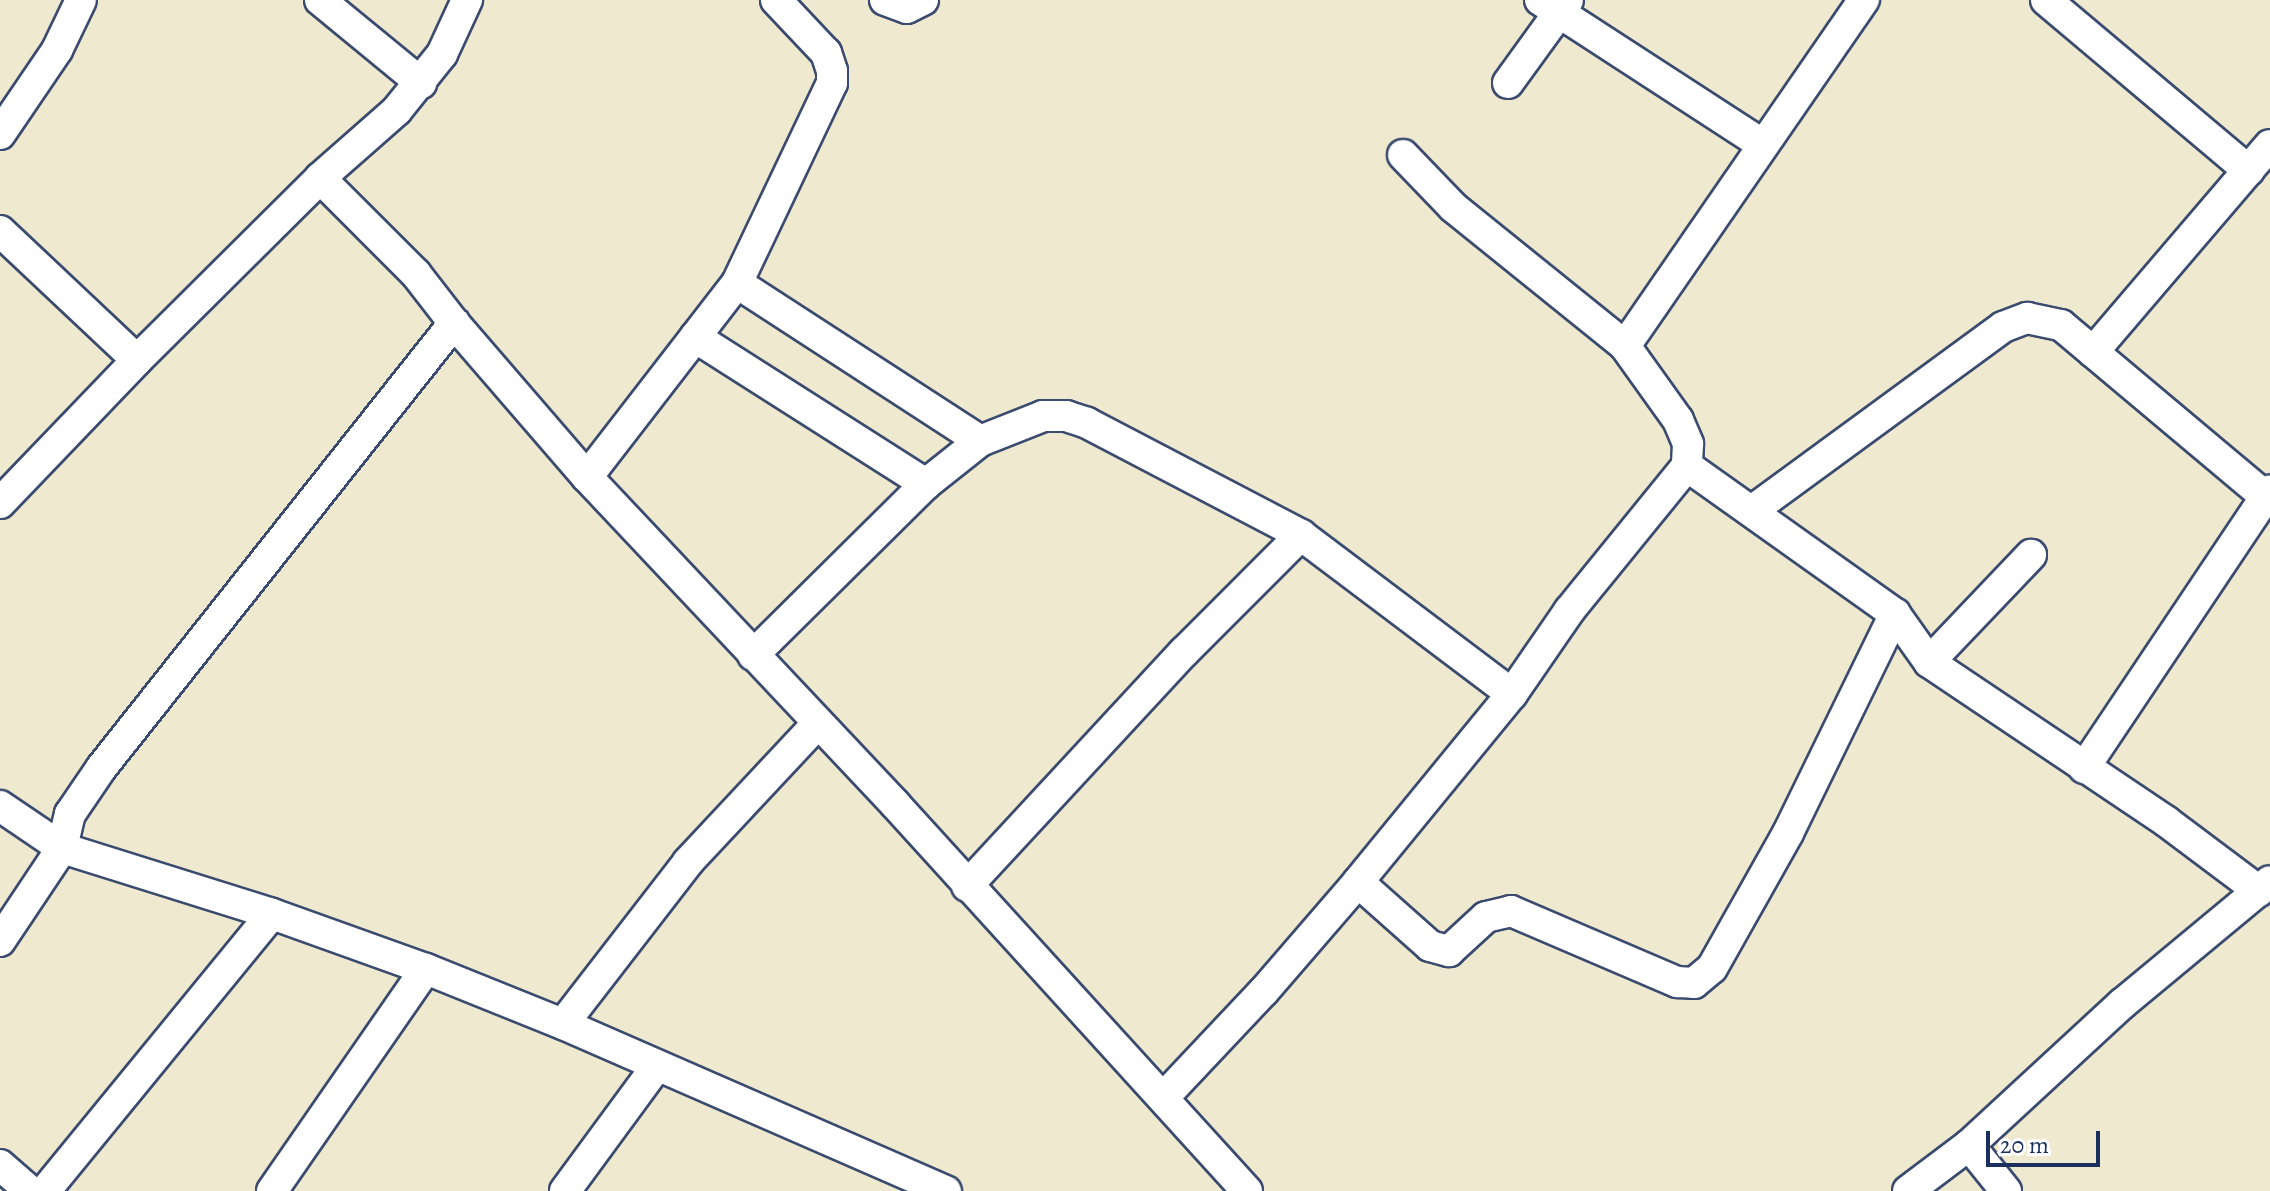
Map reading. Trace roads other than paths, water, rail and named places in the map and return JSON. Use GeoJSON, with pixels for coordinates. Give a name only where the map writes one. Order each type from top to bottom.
{"type":"FeatureCollection","features":[{"type":"Feature","properties":{"kind":"street"},"geometry":{"type":"LineString","coordinates":[[0,134],[57,50],[81,0]]}},
{"type":"Feature","properties":{"kind":"street"},"geometry":{"type":"LineString","coordinates":[[320,0],[421,83]]}},
{"type":"Feature","properties":{"kind":"street"},"geometry":{"type":"LineString","coordinates":[[0,503],[137,360],[320,178],[397,110],[442,54],[467,0]]}},
{"type":"Feature","properties":{"kind":"street"},"geometry":{"type":"LineString","coordinates":[[587,477],[737,283],[832,83],[826,53],[776,0]]}},
{"type":"Feature","properties":{"kind":"street"},"geometry":{"type":"LineString","coordinates":[[885,0],[907,8],[923,0]]}},
{"type":"Feature","properties":{"kind":"street"},"geometry":{"type":"LineString","coordinates":[[1625,346],[1864,0]]}},
{"type":"Feature","properties":{"kind":"street"},"geometry":{"type":"LineString","coordinates":[[2046,0],[2249,171]]}},
{"type":"Feature","properties":{"kind":"street"},"geometry":{"type":"LineString","coordinates":[[1508,83],[1554,5],[1763,145]]}},
{"type":"Feature","properties":{"kind":"street"},"geometry":{"type":"LineString","coordinates":[[2093,352],[2270,145]]}},
{"type":"Feature","properties":{"kind":"street"},"geometry":{"type":"LineString","coordinates":[[1163,1098],[1264,991],[1358,882],[1512,694],[1569,611],[1687,466],[1688,444],[1678,420],[1625,346],[1453,207],[1403,155]]}},
{"type":"Feature","properties":{"kind":"street"},"geometry":{"type":"LineString","coordinates":[[320,178],[416,274],[454,323],[587,477],[1247,1191]]}},
{"type":"Feature","properties":{"kind":"street"},"geometry":{"type":"LineString","coordinates":[[0,231],[137,360]]}},
{"type":"Feature","properties":{"kind":"street"},"geometry":{"type":"LineString","coordinates":[[737,283],[980,441]]}},
{"type":"Feature","properties":{"kind":"street"},"geometry":{"type":"LineString","coordinates":[[1753,510],[2003,327],[2027,318],[2061,325],[2268,493],[2084,768]]}},
{"type":"Feature","properties":{"kind":"street"},"geometry":{"type":"LineString","coordinates":[[0,941],[62,848],[70,814],[102,767],[454,323]]}},
{"type":"Feature","properties":{"kind":"street"},"geometry":{"type":"LineString","coordinates":[[695,337],[926,484]]}},
{"type":"Feature","properties":{"kind":"street"},"geometry":{"type":"LineString","coordinates":[[753,655],[926,484],[980,441],[1043,416],[1066,416],[1087,423],[1301,535],[1512,694]]}},
{"type":"Feature","properties":{"kind":"street"},"geometry":{"type":"LineString","coordinates":[[1687,466],[1753,510],[1895,614],[1929,662],[2265,886],[2122,1004],[1969,1145],[1908,1191]]}},
{"type":"Feature","properties":{"kind":"street"},"geometry":{"type":"LineString","coordinates":[[967,886],[1184,652],[1301,535]]}},
{"type":"Feature","properties":{"kind":"street"},"geometry":{"type":"LineString","coordinates":[[1929,662],[2031,555]]}},
{"type":"Feature","properties":{"kind":"street"},"geometry":{"type":"LineString","coordinates":[[1358,882],[1430,946],[1449,951],[1486,917],[1511,911],[1677,982],[1694,983],[1712,968],[1788,833],[1895,614]]}},
{"type":"Feature","properties":{"kind":"street"},"geometry":{"type":"LineString","coordinates":[[563,1024],[688,862],[817,724]]}},
{"type":"Feature","properties":{"kind":"street"},"geometry":{"type":"LineString","coordinates":[[0,806],[62,848],[272,914],[426,969],[563,1024],[946,1191]]}},
{"type":"Feature","properties":{"kind":"street"},"geometry":{"type":"LineString","coordinates":[[45,1191],[272,914]]}},
{"type":"Feature","properties":{"kind":"street"},"geometry":{"type":"LineString","coordinates":[[272,1191],[426,969]]}},
{"type":"Feature","properties":{"kind":"street"},"geometry":{"type":"LineString","coordinates":[[565,1191],[656,1067]]}},
{"type":"Feature","properties":{"kind":"street"},"geometry":{"type":"LineString","coordinates":[[1969,1145],[2006,1191]]}},
{"type":"Feature","properties":{"kind":"street"},"geometry":{"type":"LineString","coordinates":[[0,1165],[30,1191]]}}]}
